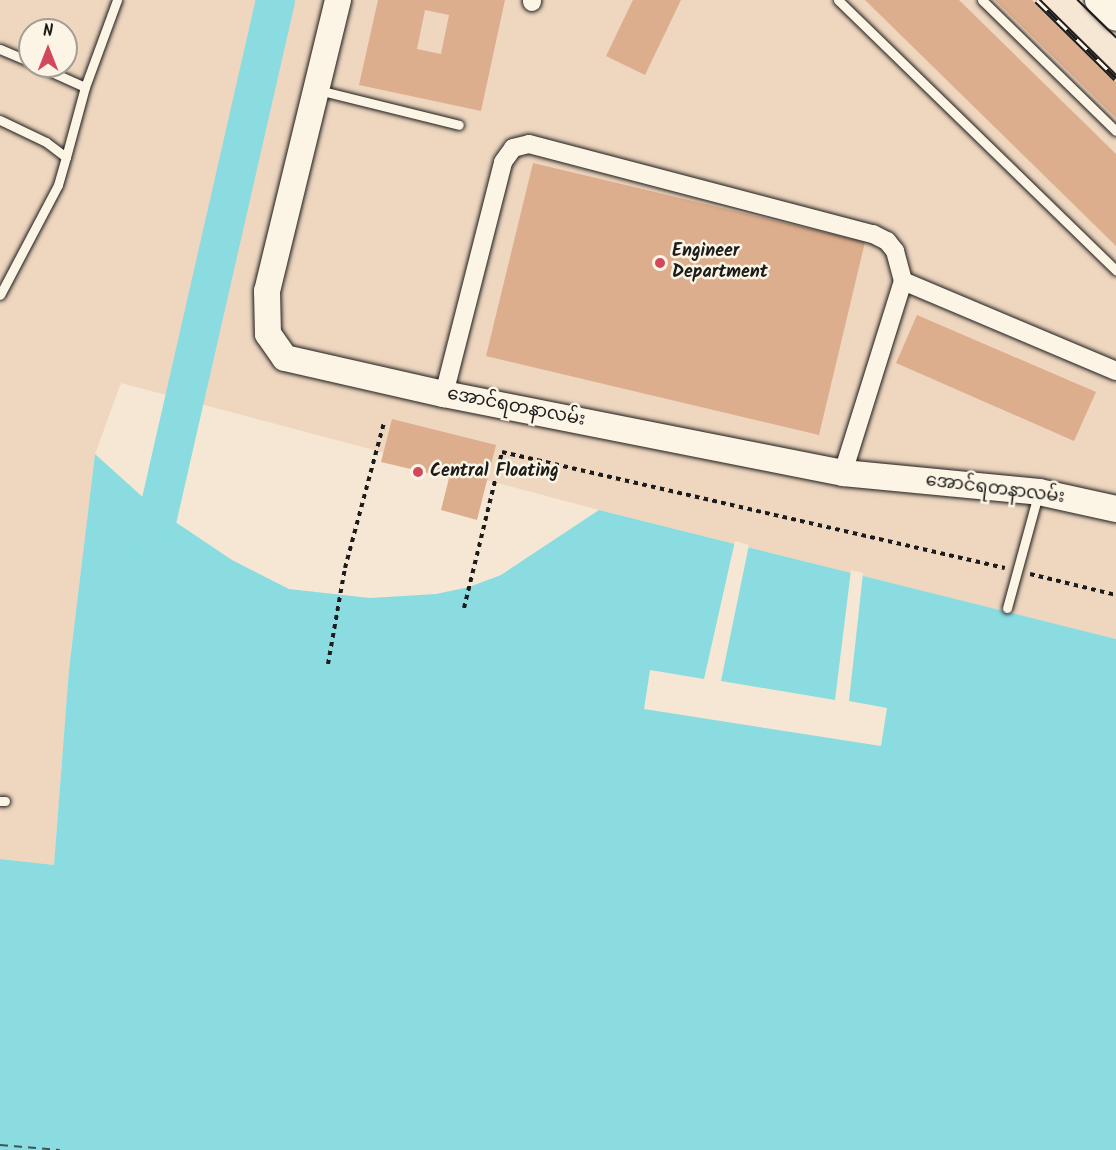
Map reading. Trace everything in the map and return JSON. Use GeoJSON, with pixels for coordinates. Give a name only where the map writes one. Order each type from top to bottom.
{"type":"FeatureCollection","features":[{"type":"Feature","properties":{"kind":"street","name":"အောင်ရတနာလမ်း"},"geometry":{"type":"LineString","coordinates":[[338,0],[267,291],[268,334],[285,358],[444,394],[843,473],[1039,492],[1116,509]]}},
{"type":"Feature","properties":{"kind":"street"},"geometry":{"type":"LineString","coordinates":[[1098,0],[1116,18]]}},
{"type":"Feature","properties":{"kind":"street"},"geometry":{"type":"LineString","coordinates":[[444,394],[503,162],[513,148],[529,144],[873,234],[895,251],[903,280],[843,473]]}},
{"type":"Feature","properties":{"kind":"street"},"geometry":{"type":"LineString","coordinates":[[903,280],[1116,371]]}},
{"type":"Feature","properties":{"kind":"lane"},"geometry":{"type":"LineString","coordinates":[[0,295],[58,185],[85,87],[117,0]]}},
{"type":"Feature","properties":{"kind":"lane"},"geometry":{"type":"LineString","coordinates":[[838,0],[1116,270]]}},
{"type":"Feature","properties":{"kind":"lane"},"geometry":{"type":"LineString","coordinates":[[982,0],[1116,131]]}},
{"type":"Feature","properties":{"kind":"lane"},"geometry":{"type":"LineString","coordinates":[[0,49],[18,57]]}},
{"type":"Feature","properties":{"kind":"lane"},"geometry":{"type":"LineString","coordinates":[[65,78],[85,87]]}},
{"type":"Feature","properties":{"kind":"lane"},"geometry":{"type":"LineString","coordinates":[[316,89],[459,124]]}},
{"type":"Feature","properties":{"kind":"lane"},"geometry":{"type":"LineString","coordinates":[[0,120],[46,142],[66,158]]}},
{"type":"Feature","properties":{"kind":"lane"},"geometry":{"type":"LineString","coordinates":[[1007,608],[1015,570],[1039,492]]}},
{"type":"Feature","properties":{"kind":"path"},"geometry":{"type":"LineString","coordinates":[[328,664],[345,568],[384,422]]}},
{"type":"Feature","properties":{"kind":"path"},"geometry":{"type":"LineString","coordinates":[[464,608],[502,452],[1116,595]]}},
{"type":"Feature","properties":{"kind":"shaded area"},"geometry":{"type":"Polygon","coordinates":[[[0,0],[1042,0],[1116,72],[1116,639],[599,510],[121,383],[95,454],[69,669],[54,865],[0,859],[0,0]]]}},
{"type":"Feature","properties":{"kind":"water"},"geometry":{"type":"Polygon","coordinates":[[[95,454],[156,509],[232,560],[289,589],[370,598],[436,594],[469,587],[501,575],[599,510],[1116,639],[1116,1150],[0,1150],[0,859],[54,865],[69,669],[95,454]]]}},
{"type":"Feature","properties":{"kind":"pier"},"geometry":{"type":"Polygon","coordinates":[[[735,541],[749,545],[721,681],[835,700],[851,570],[863,573],[849,701],[887,708],[881,746],[644,709],[650,670],[704,679],[735,541]]]}},
{"type":"Feature","properties":{"kind":"building"},"geometry":{"type":"Polygon","coordinates":[[[378,0],[505,0],[481,111],[359,85],[378,0]],[[425,10],[417,49],[441,54],[449,15],[425,10]]]}},
{"type":"Feature","properties":{"kind":"building"},"geometry":{"type":"Polygon","coordinates":[[[633,0],[681,0],[645,75],[606,56],[633,0]]]}},
{"type":"Feature","properties":{"kind":"building"},"geometry":{"type":"Polygon","coordinates":[[[865,0],[959,0],[1116,154],[1116,246],[865,0]]]}},
{"type":"Feature","properties":{"kind":"building"},"geometry":{"type":"Polygon","coordinates":[[[995,0],[1032,0],[1116,82],[1116,118],[995,0]]]}},
{"type":"Feature","properties":{"kind":"building"},"geometry":{"type":"Polygon","coordinates":[[[533,163],[865,242],[819,435],[486,356],[533,163]]]}},
{"type":"Feature","properties":{"kind":"building"},"geometry":{"type":"Polygon","coordinates":[[[917,315],[1096,392],[1074,441],[896,363],[917,315]]]}},
{"type":"Feature","properties":{"kind":"building"},"geometry":{"type":"Polygon","coordinates":[[[392,419],[496,445],[477,520],[441,510],[449,478],[381,462],[392,419]]]}},
{"type":"Feature","properties":{"kind":"waterway"},"geometry":{"type":"LineString","coordinates":[[147,561],[275,0]]}},
{"type":"Feature","properties":{"kind":"ferry route"},"geometry":{"type":"LineString","coordinates":[[0,1145],[60,1150]]}},
{"type":"Feature","properties":{"kind":"tram line"},"geometry":{"type":"LineString","coordinates":[[1078,0],[1116,37]]}},
{"type":"Feature","properties":{"kind":"railway"},"geometry":{"type":"LineString","coordinates":[[1037,0],[1116,78]]}},
{"type":"Feature","properties":{"kind":"place","name":"Engineer Department"},"geometry":{"type":"Point","coordinates":[660,263]}},
{"type":"Feature","properties":{"kind":"place","name":"Central Floating"},"geometry":{"type":"Point","coordinates":[418,472]}}]}
